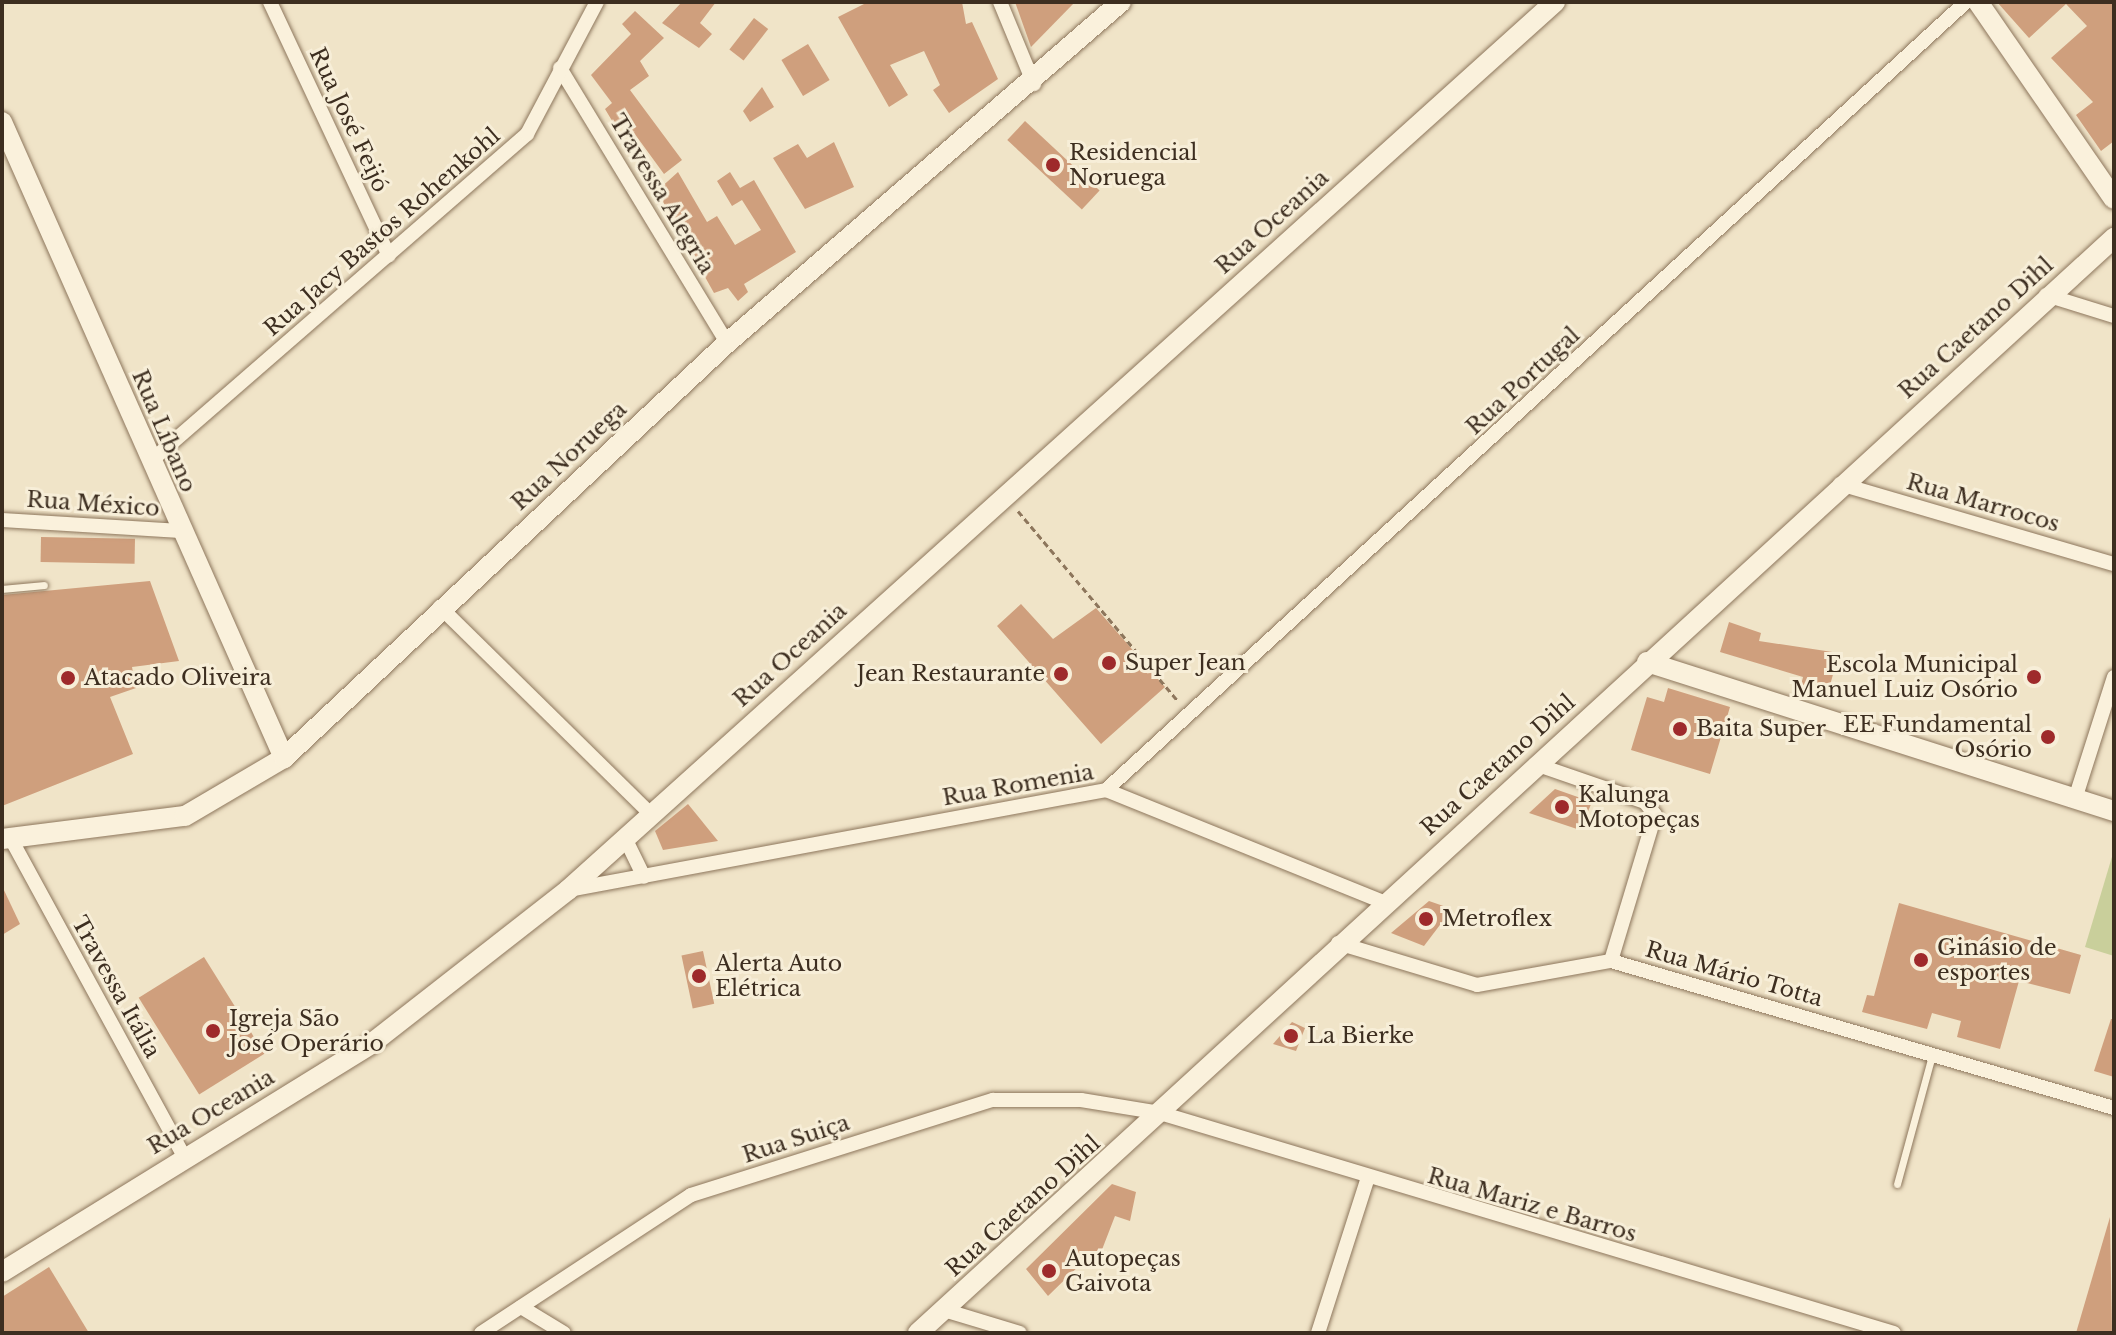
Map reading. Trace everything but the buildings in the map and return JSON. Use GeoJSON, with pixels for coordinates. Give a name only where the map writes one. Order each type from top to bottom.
{"type":"FeatureCollection","features":[{"type":"Feature","properties":{"kind":"street","name":"Rua José Feijó"},"geometry":{"type":"LineString","coordinates":[[270,2],[389,256]]}},
{"type":"Feature","properties":{"kind":"street","name":"Rua Jacy Bastos Rohenkohl"},"geometry":{"type":"LineString","coordinates":[[152,460],[527,134],[597,2]]}},
{"type":"Feature","properties":{"kind":"street"},"geometry":{"type":"LineString","coordinates":[[1000,2],[1034,84]]}},
{"type":"Feature","properties":{"kind":"street","name":"Rua Noruega"},"geometry":{"type":"LineString","coordinates":[[6,839],[185,816],[284,758],[440,607],[727,343],[1034,84],[1121,2]]}},
{"type":"Feature","properties":{"kind":"street","name":"Rua Oceania"},"geometry":{"type":"LineString","coordinates":[[2,1272],[183,1155],[371,1044],[568,890],[1003,493],[1555,2]]}},
{"type":"Feature","properties":{"kind":"street","name":"Rua Portugal"},"geometry":{"type":"LineString","coordinates":[[1106,790],[1966,2]]}},
{"type":"Feature","properties":{"kind":"street"},"geometry":{"type":"LineString","coordinates":[[1978,2],[2114,199]]}},
{"type":"Feature","properties":{"kind":"street","name":"Travessa Alegria"},"geometry":{"type":"LineString","coordinates":[[560,68],[727,343]]}},
{"type":"Feature","properties":{"kind":"street","name":"Rua Líbano"},"geometry":{"type":"LineString","coordinates":[[2,122],[284,758]]}},
{"type":"Feature","properties":{"kind":"street","name":"Rua Caetano Dihl"},"geometry":{"type":"LineString","coordinates":[[918,1333],[2045,295],[2114,238]]}},
{"type":"Feature","properties":{"kind":"street"},"geometry":{"type":"LineString","coordinates":[[2045,295],[2114,316]]}},
{"type":"Feature","properties":{"kind":"street","name":"Rua Marrocos"},"geometry":{"type":"LineString","coordinates":[[1840,484],[2114,564]]}},
{"type":"Feature","properties":{"kind":"street","name":"Rua México"},"geometry":{"type":"LineString","coordinates":[[2,520],[181,531]]}},
{"type":"Feature","properties":{"kind":"street"},"geometry":{"type":"LineString","coordinates":[[440,607],[651,814]]}},
{"type":"Feature","properties":{"kind":"street"},"geometry":{"type":"LineString","coordinates":[[1647,662],[2114,811]]}},
{"type":"Feature","properties":{"kind":"street"},"geometry":{"type":"LineString","coordinates":[[2075,799],[2114,677]]}},
{"type":"Feature","properties":{"kind":"street"},"geometry":{"type":"LineString","coordinates":[[1535,764],[1645,802],[1655,815],[1611,961]]}},
{"type":"Feature","properties":{"kind":"street","name":"Rua Romenia"},"geometry":{"type":"LineString","coordinates":[[568,890],[1106,790],[1383,902]]}},
{"type":"Feature","properties":{"kind":"street"},"geometry":{"type":"LineString","coordinates":[[625,838],[644,877]]}},
{"type":"Feature","properties":{"kind":"street","name":"Travessa Itália"},"geometry":{"type":"LineString","coordinates":[[6,839],[183,1155]]}},
{"type":"Feature","properties":{"kind":"street","name":"Rua Mário Totta"},"geometry":{"type":"LineString","coordinates":[[1338,943],[1477,985],[1611,961],[2114,1108]]}},
{"type":"Feature","properties":{"kind":"street","name":"Rua Suiça"},"geometry":{"type":"LineString","coordinates":[[481,1333],[691,1195],[993,1100],[1081,1100],[1160,1113]]}},
{"type":"Feature","properties":{"kind":"street","name":"Rua Mariz e Barros"},"geometry":{"type":"LineString","coordinates":[[1160,1113],[1367,1180],[1894,1333]]}},
{"type":"Feature","properties":{"kind":"street"},"geometry":{"type":"LineString","coordinates":[[1318,1333],[1367,1180]]}},
{"type":"Feature","properties":{"kind":"street"},"geometry":{"type":"LineString","coordinates":[[521,1307],[564,1333]]}},
{"type":"Feature","properties":{"kind":"street"},"geometry":{"type":"LineString","coordinates":[[944,1310],[1020,1333]]}},
{"type":"Feature","properties":{"kind":"lane"},"geometry":{"type":"LineString","coordinates":[[2,589],[44,585]]}},
{"type":"Feature","properties":{"kind":"lane"},"geometry":{"type":"LineString","coordinates":[[1897,1184],[1932,1055]]}},
{"type":"Feature","properties":{"kind":"path"},"geometry":{"type":"LineString","coordinates":[[1003,493],[1189,714]]}},
{"type":"Feature","properties":{"kind":"green space"},"geometry":{"type":"Polygon","coordinates":[[[2114,850],[2114,956],[2085,947],[2114,850]]]}},
{"type":"Feature","properties":{"kind":"place","name":"Residencial Noruega"},"geometry":{"type":"Point","coordinates":[1053,165]}},
{"type":"Feature","properties":{"kind":"place","name":"Super Jean"},"geometry":{"type":"Point","coordinates":[1109,663]}},
{"type":"Feature","properties":{"kind":"place","name":"Jean Restaurante"},"geometry":{"type":"Point","coordinates":[1061,674]}},
{"type":"Feature","properties":{"kind":"place","name":"Escola Municipal Manuel Luiz Osório"},"geometry":{"type":"Point","coordinates":[2034,677]}},
{"type":"Feature","properties":{"kind":"place","name":"Atacado Oliveira"},"geometry":{"type":"Point","coordinates":[68,678]}},
{"type":"Feature","properties":{"kind":"place","name":"Baita Super"},"geometry":{"type":"Point","coordinates":[1680,729]}},
{"type":"Feature","properties":{"kind":"place","name":"EE Fundamental Osório"},"geometry":{"type":"Point","coordinates":[2048,737]}},
{"type":"Feature","properties":{"kind":"place","name":"Kalunga Motopeças"},"geometry":{"type":"Point","coordinates":[1562,807]}},
{"type":"Feature","properties":{"kind":"place","name":"Metroflex"},"geometry":{"type":"Point","coordinates":[1426,919]}},
{"type":"Feature","properties":{"kind":"place","name":"Ginásio de esportes"},"geometry":{"type":"Point","coordinates":[1921,960]}},
{"type":"Feature","properties":{"kind":"place","name":"Alerta Auto Elétrica"},"geometry":{"type":"Point","coordinates":[699,976]}},
{"type":"Feature","properties":{"kind":"place","name":"Igreja São José Operário"},"geometry":{"type":"Point","coordinates":[213,1031]}},
{"type":"Feature","properties":{"kind":"place","name":"La Bierke"},"geometry":{"type":"Point","coordinates":[1291,1036]}},
{"type":"Feature","properties":{"kind":"place","name":"Autopeças Gaivota"},"geometry":{"type":"Point","coordinates":[1049,1271]}}]}
